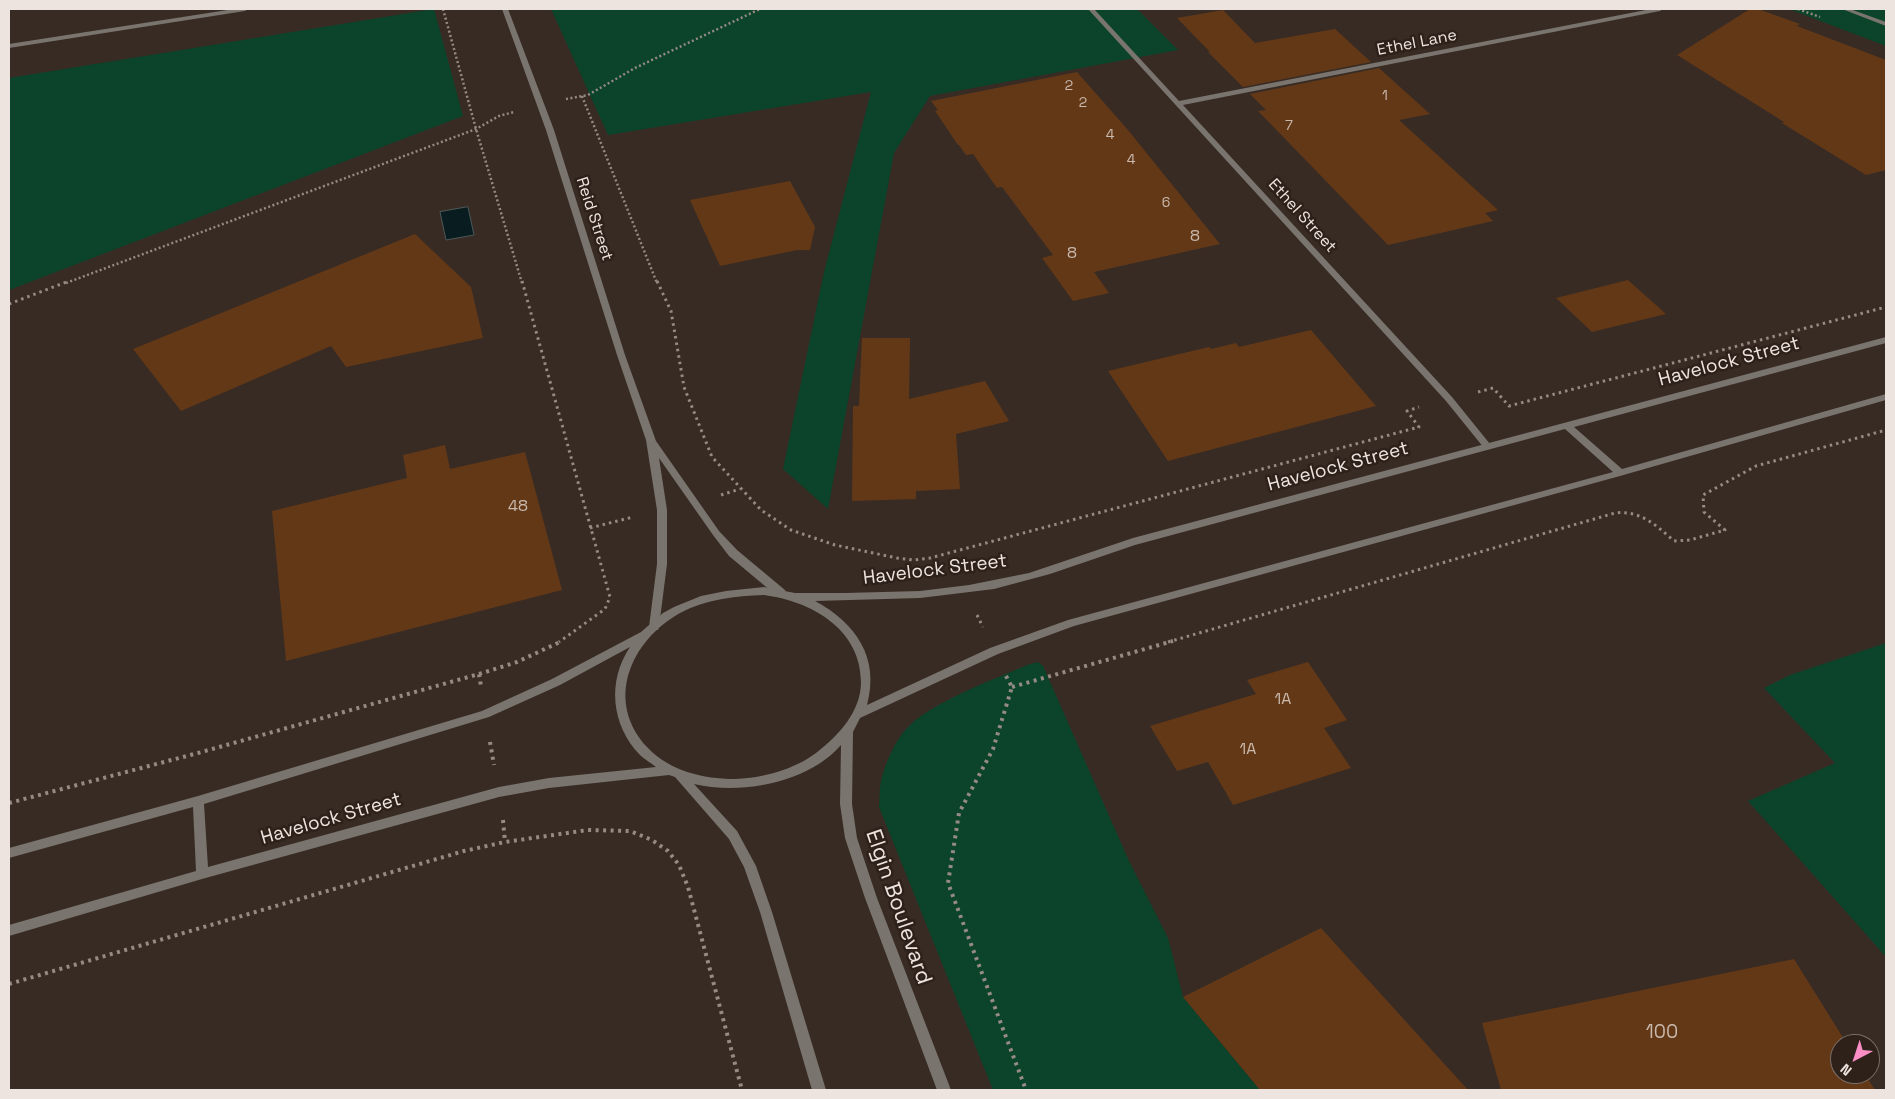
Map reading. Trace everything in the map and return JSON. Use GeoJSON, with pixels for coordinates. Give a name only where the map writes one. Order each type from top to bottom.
{"type":"FeatureCollection","features":[{"type":"Feature","properties":{"kind":"street"},"geometry":{"type":"LineString","coordinates":[[9,46],[245,9]]}},
{"type":"Feature","properties":{"kind":"street","name":"Reid Street"},"geometry":{"type":"LineString","coordinates":[[505,9],[550,130],[621,355],[651,440],[662,510],[662,564],[650,630]]}},
{"type":"Feature","properties":{"kind":"street","name":"Ethel Street"},"geometry":{"type":"LineString","coordinates":[[1091,9],[1180,103],[1449,399],[1487,446]]}},
{"type":"Feature","properties":{"kind":"street","name":"Ethel Lane"},"geometry":{"type":"LineString","coordinates":[[1180,103],[1660,9]]}},
{"type":"Feature","properties":{"kind":"street"},"geometry":{"type":"LineString","coordinates":[[1844,9],[1886,24]]}},
{"type":"Feature","properties":{"kind":"street","name":"Havelock Street"},"geometry":{"type":"LineString","coordinates":[[795,597],[863,598],[993,585],[1054,570],[1133,542],[1886,340]]}},
{"type":"Feature","properties":{"kind":"street"},"geometry":{"type":"LineString","coordinates":[[857,715],[1037,634],[1620,474],[1886,397]]}},
{"type":"Feature","properties":{"kind":"street"},"geometry":{"type":"LineString","coordinates":[[1566,425],[1620,474]]}},
{"type":"Feature","properties":{"kind":"street","name":"Reid Street"},"geometry":{"type":"LineString","coordinates":[[651,440],[716,533],[733,553],[780,594]]}},
{"type":"Feature","properties":{"kind":"street"},"geometry":{"type":"LineString","coordinates":[[9,853],[198,801],[485,714],[556,682],[650,630],[682,608],[713,596],[747,592],[780,594],[795,597],[830,613],[847,629],[860,648],[866,681],[862,704],[847,731],[838,742],[816,760],[774,778],[743,783],[696,780],[657,763],[637,745],[624,724],[618,700],[625,665],[630,654],[650,630]]}},
{"type":"Feature","properties":{"kind":"street","name":"Elgin Boulevard"},"geometry":{"type":"LineString","coordinates":[[847,731],[847,810],[851,838],[871,898],[944,1090]]}},
{"type":"Feature","properties":{"kind":"street"},"geometry":{"type":"LineString","coordinates":[[674,772],[733,835],[750,866],[766,912],[819,1090]]}},
{"type":"Feature","properties":{"kind":"street","name":"Havelock Street"},"geometry":{"type":"LineString","coordinates":[[9,931],[202,874],[499,792],[550,783],[674,772]]}},
{"type":"Feature","properties":{"kind":"street"},"geometry":{"type":"LineString","coordinates":[[198,801],[202,874]]}},
{"type":"Feature","properties":{"kind":"path"},"geometry":{"type":"LineString","coordinates":[[443,9],[476,129],[545,360],[587,519],[610,596],[605,609],[561,640],[518,662],[479,674]]}},
{"type":"Feature","properties":{"kind":"path"},"geometry":{"type":"LineString","coordinates":[[664,54],[760,9]]}},
{"type":"Feature","properties":{"kind":"path"},"geometry":{"type":"LineString","coordinates":[[582,96],[670,311],[684,387],[712,457],[761,510],[780,524],[801,534],[835,545],[906,560],[921,560],[950,554],[957,550],[1419,428],[1407,411],[1449,399],[1494,388],[1509,406],[1886,307]]}},
{"type":"Feature","properties":{"kind":"path"},"geometry":{"type":"LineString","coordinates":[[9,304],[447,139]]}},
{"type":"Feature","properties":{"kind":"path"},"geometry":{"type":"LineString","coordinates":[[1012,687],[1620,511],[1625,510],[1637,513],[1650,520],[1674,541],[1690,540],[1724,530],[1704,512],[1703,495],[1756,466],[1886,430]]}},
{"type":"Feature","properties":{"kind":"path"},"geometry":{"type":"LineString","coordinates":[[950,554],[994,652],[1012,687],[993,749],[959,813],[948,883],[1026,1090]]}},
{"type":"Feature","properties":{"kind":"path"},"geometry":{"type":"LineString","coordinates":[[9,984],[464,851],[505,842],[588,830],[630,831],[652,840],[668,851],[679,865],[688,887],[742,1090]]}},
{"type":"Feature","properties":{"kind":"green space"},"geometry":{"type":"Polygon","coordinates":[[[434,9],[463,116],[9,290],[9,78],[434,9]]]}},
{"type":"Feature","properties":{"kind":"green space"},"geometry":{"type":"Polygon","coordinates":[[[551,9],[1137,9],[1178,50],[930,96],[894,153],[828,509],[783,469],[824,272],[871,92],[608,135],[551,9]]]}},
{"type":"Feature","properties":{"kind":"green space"},"geometry":{"type":"Polygon","coordinates":[[[1789,9],[1886,9],[1886,46],[1789,9]]]}},
{"type":"Feature","properties":{"kind":"green space"},"geometry":{"type":"Polygon","coordinates":[[[1886,643],[1886,957],[1748,801],[1835,763],[1764,688],[1790,675],[1886,643]]]}},
{"type":"Feature","properties":{"kind":"green space"},"geometry":{"type":"Polygon","coordinates":[[[1038,662],[1043,666],[1129,861],[1168,938],[1183,997],[1260,1090],[993,1090],[879,807],[880,788],[888,758],[902,734],[917,719],[964,692],[1038,662]]]}},
{"type":"Feature","properties":{"kind":"shaded area"},"geometry":{"type":"Polygon","coordinates":[[[468,207],[474,235],[446,240],[440,212],[468,207]]]}},
{"type":"Feature","properties":{"kind":"building"},"geometry":{"type":"Polygon","coordinates":[[[1750,9],[1758,9],[1800,24],[1797,26],[1886,60],[1886,170],[1866,175],[1677,55],[1750,9]]]}},
{"type":"Feature","properties":{"kind":"building"},"geometry":{"type":"Polygon","coordinates":[[[1223,10],[1255,43],[1335,29],[1371,62],[1243,87],[1177,18],[1223,10]]]}},
{"type":"Feature","properties":{"kind":"building"},"geometry":{"type":"Polygon","coordinates":[[[1379,68],[1430,114],[1399,120],[1498,210],[1485,213],[1493,221],[1388,245],[1258,111],[1266,110],[1250,94],[1379,68]]]}},
{"type":"Feature","properties":{"kind":"building"},"geometry":{"type":"Polygon","coordinates":[[[1077,72],[1128,130],[1220,244],[1094,272],[1109,293],[1073,301],[1042,258],[1053,255],[1002,187],[997,188],[973,154],[966,155],[958,145],[935,111],[938,110],[931,101],[1077,72]]]}},
{"type":"Feature","properties":{"kind":"building"},"geometry":{"type":"Polygon","coordinates":[[[790,181],[815,227],[810,250],[797,250],[720,266],[690,200],[790,181]]]}},
{"type":"Feature","properties":{"kind":"building"},"geometry":{"type":"Polygon","coordinates":[[[415,234],[471,287],[483,338],[346,367],[331,346],[181,411],[133,349],[415,234]]]}},
{"type":"Feature","properties":{"kind":"building"},"geometry":{"type":"Polygon","coordinates":[[[1628,280],[1666,314],[1592,332],[1556,298],[1628,280]]]}},
{"type":"Feature","properties":{"kind":"building"},"geometry":{"type":"Polygon","coordinates":[[[1311,330],[1376,406],[1168,461],[1108,371],[1209,347],[1211,349],[1236,343],[1239,347],[1311,330]]]}},
{"type":"Feature","properties":{"kind":"building"},"geometry":{"type":"Polygon","coordinates":[[[862,338],[910,338],[909,399],[985,381],[1009,421],[956,434],[960,489],[916,491],[916,499],[852,501],[853,406],[859,406],[862,338]]]}},
{"type":"Feature","properties":{"kind":"building"},"geometry":{"type":"Polygon","coordinates":[[[445,445],[450,469],[525,452],[562,590],[286,661],[272,511],[407,478],[403,455],[445,445]]]}},
{"type":"Feature","properties":{"kind":"building"},"geometry":{"type":"Polygon","coordinates":[[[1308,662],[1347,720],[1324,728],[1351,768],[1233,805],[1208,762],[1177,771],[1150,726],[1256,694],[1247,680],[1308,662]]]}},
{"type":"Feature","properties":{"kind":"building"},"geometry":{"type":"Polygon","coordinates":[[[1321,928],[1468,1090],[1260,1090],[1183,997],[1321,928]]]}},
{"type":"Feature","properties":{"kind":"building"},"geometry":{"type":"Polygon","coordinates":[[[1794,959],[1841,1034],[1830,1034],[1830,1084],[1871,1084],[1875,1090],[1501,1090],[1482,1023],[1794,959]]]}}]}
